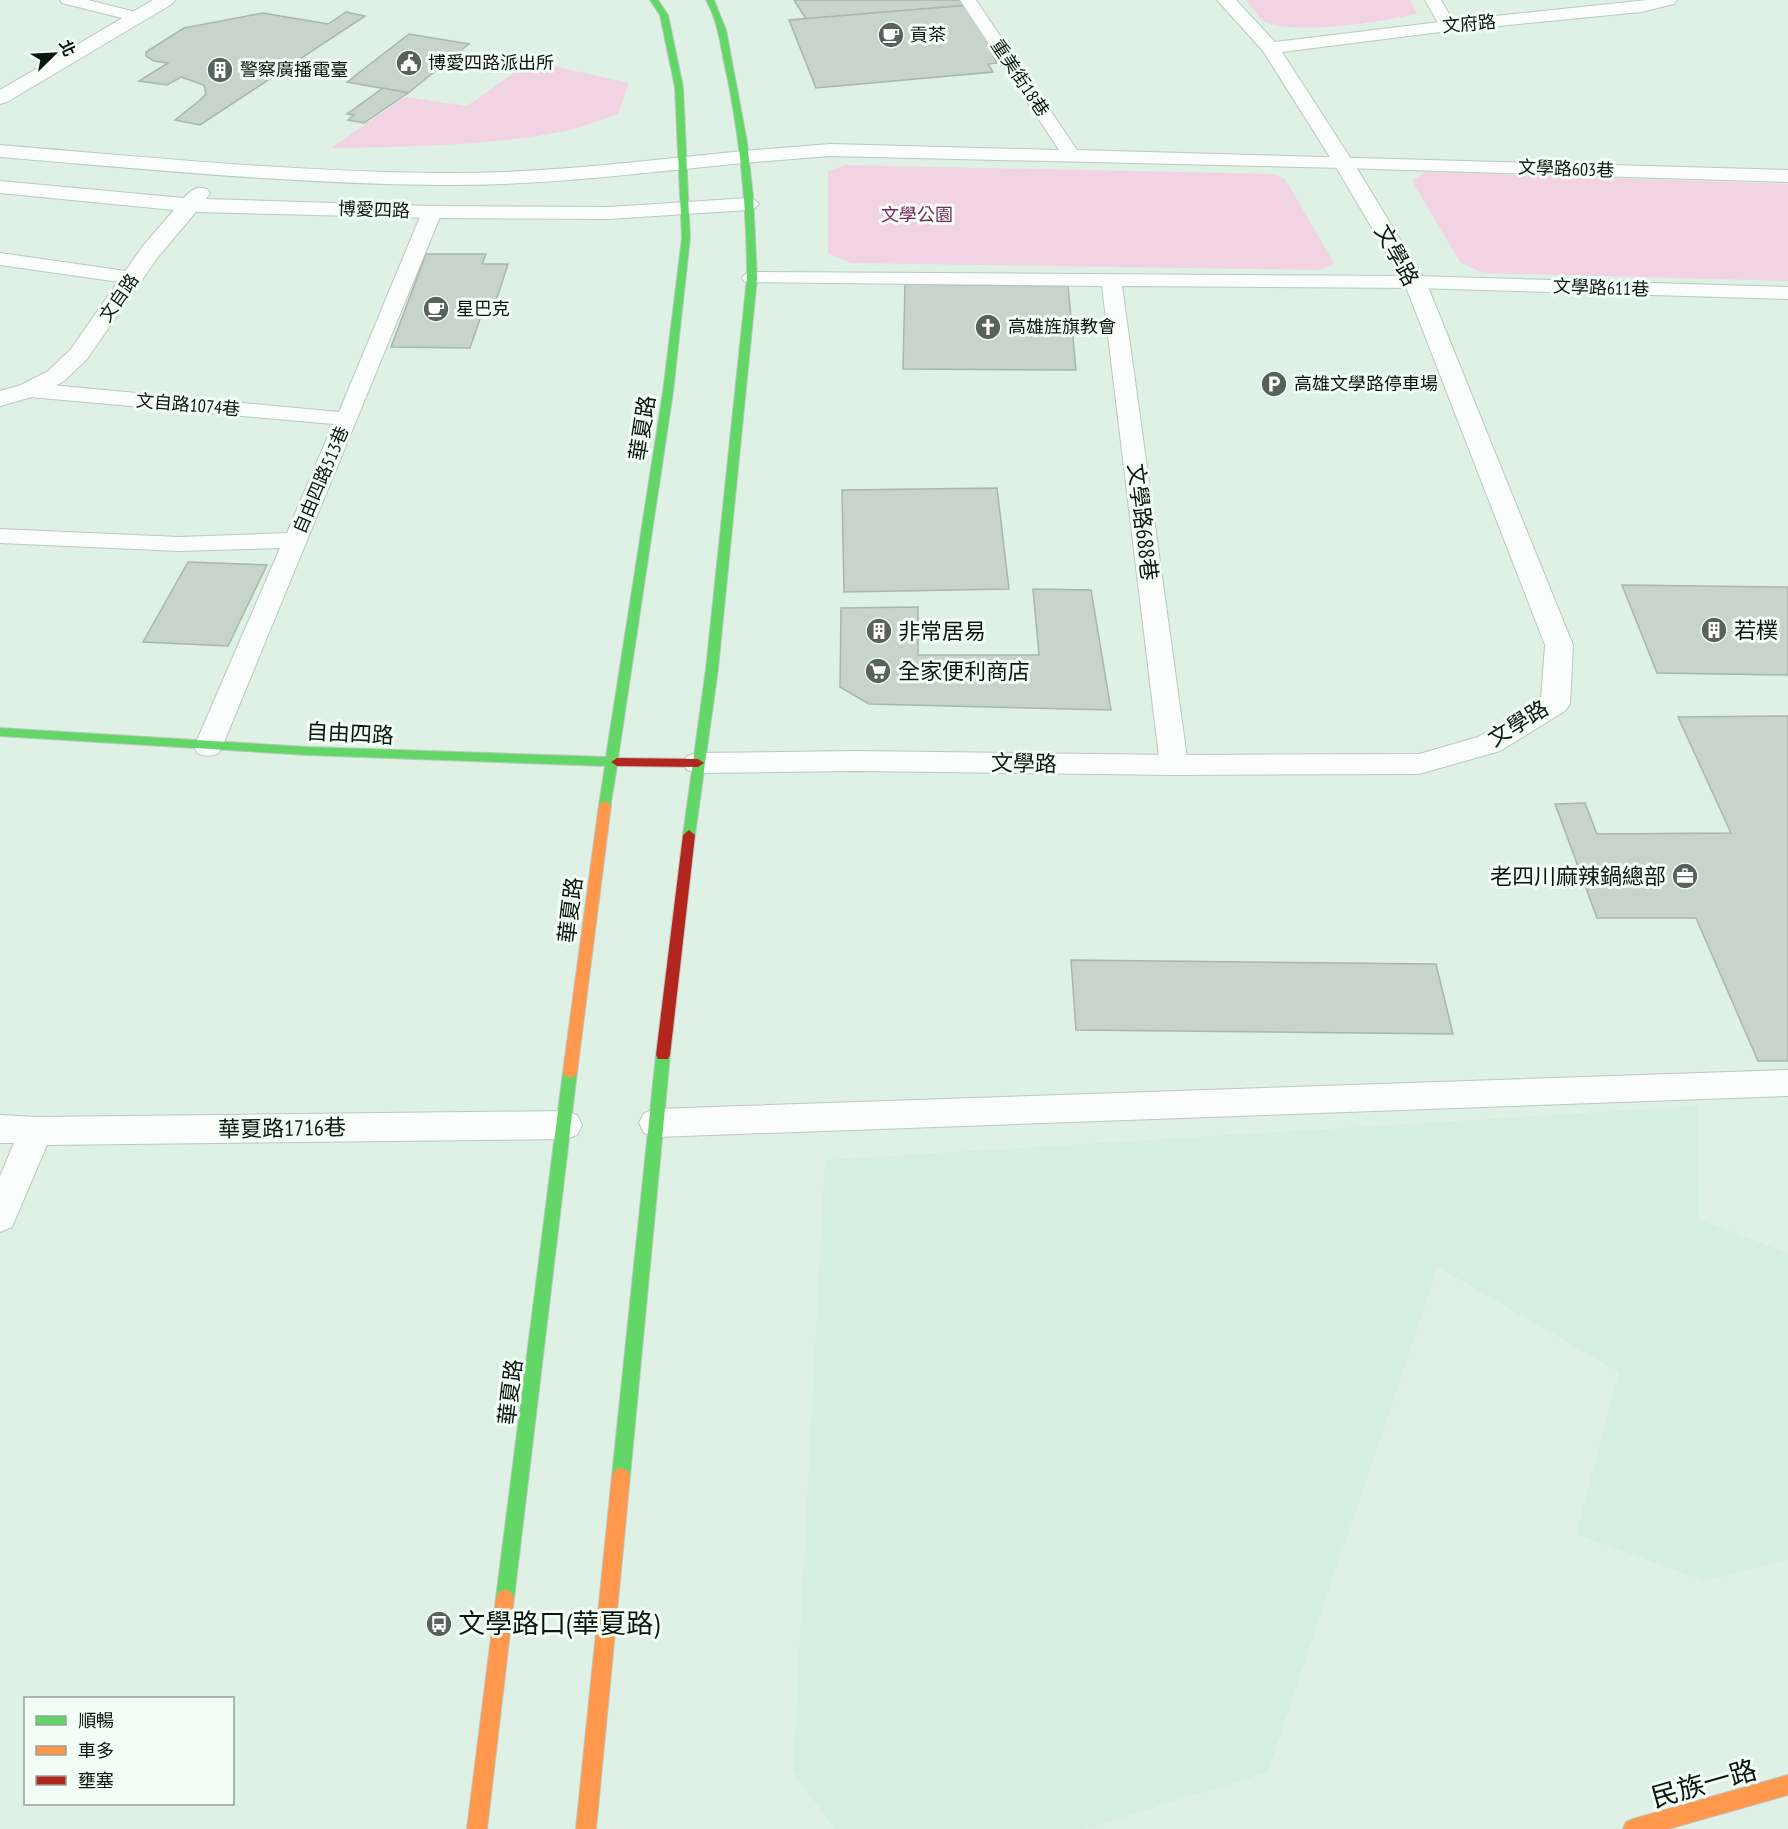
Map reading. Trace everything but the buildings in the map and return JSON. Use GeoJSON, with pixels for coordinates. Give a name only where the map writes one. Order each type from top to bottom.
{"type":"FeatureCollection","features":[{"type":"Feature","properties":{"kind":"street"},"geometry":{"type":"LineString","coordinates":[[0,98],[166,0]]}},
{"type":"Feature","properties":{"kind":"street","name":"華夏路"},"geometry":{"type":"LineString","coordinates":[[477,1829],[611,762],[668,392],[686,238],[679,87],[664,15],[654,0]]}},
{"type":"Feature","properties":{"kind":"street"},"geometry":{"type":"LineString","coordinates":[[586,1829],[656,1123],[698,763],[713,658],[752,278],[753,255],[748,204],[730,66],[717,9],[710,0]]}},
{"type":"Feature","properties":{"kind":"street","name":"文學路"},"geometry":{"type":"LineString","coordinates":[[698,763],[856,761],[1174,765],[1419,764],[1489,744],[1555,704],[1558,645],[1415,282],[1343,162],[1270,48],[1226,0]]}},
{"type":"Feature","properties":{"kind":"street","name":"文府路"},"geometry":{"type":"LineString","coordinates":[[1270,48],[1448,26],[1641,7],[1668,0]]}},
{"type":"Feature","properties":{"kind":"street","name":"博愛四路"},"geometry":{"type":"LineString","coordinates":[[0,151],[219,171],[288,175],[463,178],[551,176],[743,158]]}},
{"type":"Feature","properties":{"kind":"street","name":"文自路"},"geometry":{"type":"LineString","coordinates":[[0,399],[30,390],[56,376],[79,354],[150,252],[219,171]]}},
{"type":"Feature","properties":{"kind":"street","name":"博愛四路"},"geometry":{"type":"LineString","coordinates":[[0,187],[189,205],[432,212],[577,213],[684,210],[748,204]]}},
{"type":"Feature","properties":{"kind":"street","name":"自由四路"},"geometry":{"type":"LineString","coordinates":[[0,732],[208,747],[457,759],[698,763]]}},
{"type":"Feature","properties":{"kind":"street","name":"民族一路"},"geometry":{"type":"LineString","coordinates":[[1633,1829],[1788,1785]]}},
{"type":"Feature","properties":{"kind":"lane"},"geometry":{"type":"LineString","coordinates":[[68,0],[138,17]]}},
{"type":"Feature","properties":{"kind":"lane","name":"重美街18巷"},"geometry":{"type":"LineString","coordinates":[[968,0],[1072,156]]}},
{"type":"Feature","properties":{"kind":"lane"},"geometry":{"type":"LineString","coordinates":[[1433,0],[1448,26]]}},
{"type":"Feature","properties":{"kind":"lane","name":"文學路603巷"},"geometry":{"type":"LineString","coordinates":[[743,158],[830,150],[1343,162],[1788,176]]}},
{"type":"Feature","properties":{"kind":"lane","name":"自由四路513巷"},"geometry":{"type":"LineString","coordinates":[[208,747],[432,212]]}},
{"type":"Feature","properties":{"kind":"lane"},"geometry":{"type":"LineString","coordinates":[[0,259],[133,278]]}},
{"type":"Feature","properties":{"kind":"lane","name":"文學路611巷"},"geometry":{"type":"LineString","coordinates":[[752,278],[1415,282],[1788,293]]}},
{"type":"Feature","properties":{"kind":"lane","name":"文學路688巷"},"geometry":{"type":"LineString","coordinates":[[1111,279],[1174,765]]}},
{"type":"Feature","properties":{"kind":"lane","name":"文自路1074巷"},"geometry":{"type":"LineString","coordinates":[[30,390],[347,419]]}},
{"type":"Feature","properties":{"kind":"lane"},"geometry":{"type":"LineString","coordinates":[[0,536],[179,544],[296,540]]}},
{"type":"Feature","properties":{"kind":"lane"},"geometry":{"type":"LineString","coordinates":[[656,1123],[1788,1083]]}},
{"type":"Feature","properties":{"kind":"lane","name":"華夏路1716巷"},"geometry":{"type":"LineString","coordinates":[[0,1129],[36,1131],[565,1125]]}},
{"type":"Feature","properties":{"kind":"lane"},"geometry":{"type":"LineString","coordinates":[[0,1217],[36,1131]]}},
{"type":"Feature","properties":{"kind":"shaded area"},"geometry":{"type":"Polygon","coordinates":[[[1698,1106],[1699,1220],[1788,1253],[1788,1559],[1705,1581],[1576,1534],[1619,1372],[1438,1267],[1268,1772],[1085,1829],[834,1829],[793,1771],[825,1160],[1698,1106]]]}},
{"type":"Feature","properties":{"kind":"green space"},"geometry":{"type":"Polygon","coordinates":[[[1246,0],[1410,0],[1417,13],[1339,26],[1295,27],[1264,21],[1246,0]]]}},
{"type":"Feature","properties":{"kind":"green space"},"geometry":{"type":"Polygon","coordinates":[[[531,61],[629,83],[618,114],[570,130],[511,139],[421,146],[331,148],[405,97],[467,106],[531,61]]]}},
{"type":"Feature","properties":{"kind":"green space","name":"文學公園"},"geometry":{"type":"Polygon","coordinates":[[[845,165],[1274,174],[1285,179],[1334,263],[1321,270],[851,263],[828,253],[828,172],[845,165]]]}},
{"type":"Feature","properties":{"kind":"green space"},"geometry":{"type":"Polygon","coordinates":[[[1425,172],[1788,184],[1788,281],[1482,273],[1460,262],[1412,181],[1425,172]]]}},
{"type":"Feature","properties":{"kind":"traffic: fast"},"geometry":{"type":"LineString","coordinates":[[605,805],[668,392],[686,238],[679,87],[664,15],[654,0]]}},
{"type":"Feature","properties":{"kind":"traffic: fast"},"geometry":{"type":"LineString","coordinates":[[689,835],[712,669],[752,278],[749,196],[743,142],[722,30],[710,0]]}},
{"type":"Feature","properties":{"kind":"traffic: fast"},"geometry":{"type":"LineString","coordinates":[[0,732],[308,751],[617,762]]}},
{"type":"Feature","properties":{"kind":"traffic: fast"},"geometry":{"type":"LineString","coordinates":[[621,1476],[663,1055]]}},
{"type":"Feature","properties":{"kind":"traffic: fast"},"geometry":{"type":"LineString","coordinates":[[505,1598],[570,1072]]}},
{"type":"Feature","properties":{"kind":"traffic: slow"},"geometry":{"type":"LineString","coordinates":[[570,1072],[605,805]]}},
{"type":"Feature","properties":{"kind":"traffic: slow"},"geometry":{"type":"LineString","coordinates":[[586,1829],[621,1476]]}},
{"type":"Feature","properties":{"kind":"traffic: slow"},"geometry":{"type":"LineString","coordinates":[[477,1829],[505,1598]]}},
{"type":"Feature","properties":{"kind":"traffic: slow"},"geometry":{"type":"LineString","coordinates":[[1633,1829],[1788,1785]]}},
{"type":"Feature","properties":{"kind":"traffic: jam"},"geometry":{"type":"LineString","coordinates":[[617,762],[698,763]]}},
{"type":"Feature","properties":{"kind":"traffic: jam"},"geometry":{"type":"LineString","coordinates":[[663,1055],[689,835]]}},
{"type":"Feature","properties":{"kind":"place","name":"貢茶"},"geometry":{"type":"Point","coordinates":[891,35]}},
{"type":"Feature","properties":{"kind":"place","name":"博愛四路派出所"},"geometry":{"type":"Point","coordinates":[409,63]}},
{"type":"Feature","properties":{"kind":"place","name":"警察廣播電臺"},"geometry":{"type":"Point","coordinates":[220,70]}},
{"type":"Feature","properties":{"kind":"place","name":"星巴克"},"geometry":{"type":"Point","coordinates":[436,309]}},
{"type":"Feature","properties":{"kind":"place","name":"高雄旌旗教會"},"geometry":{"type":"Point","coordinates":[988,327]}},
{"type":"Feature","properties":{"kind":"place","name":"高雄文學路停車場"},"geometry":{"type":"Point","coordinates":[1274,384]}},
{"type":"Feature","properties":{"kind":"place","name":"若樸"},"geometry":{"type":"Point","coordinates":[1714,630]}},
{"type":"Feature","properties":{"kind":"place","name":"非常居易"},"geometry":{"type":"Point","coordinates":[879,631]}},
{"type":"Feature","properties":{"kind":"place","name":"全家便利商店"},"geometry":{"type":"Point","coordinates":[878,671]}},
{"type":"Feature","properties":{"kind":"place","name":"老四川麻辣鍋總部"},"geometry":{"type":"Point","coordinates":[1685,876]}},
{"type":"Feature","properties":{"kind":"place","name":"文學路口(華夏路)"},"geometry":{"type":"Point","coordinates":[439,1624]}}]}
